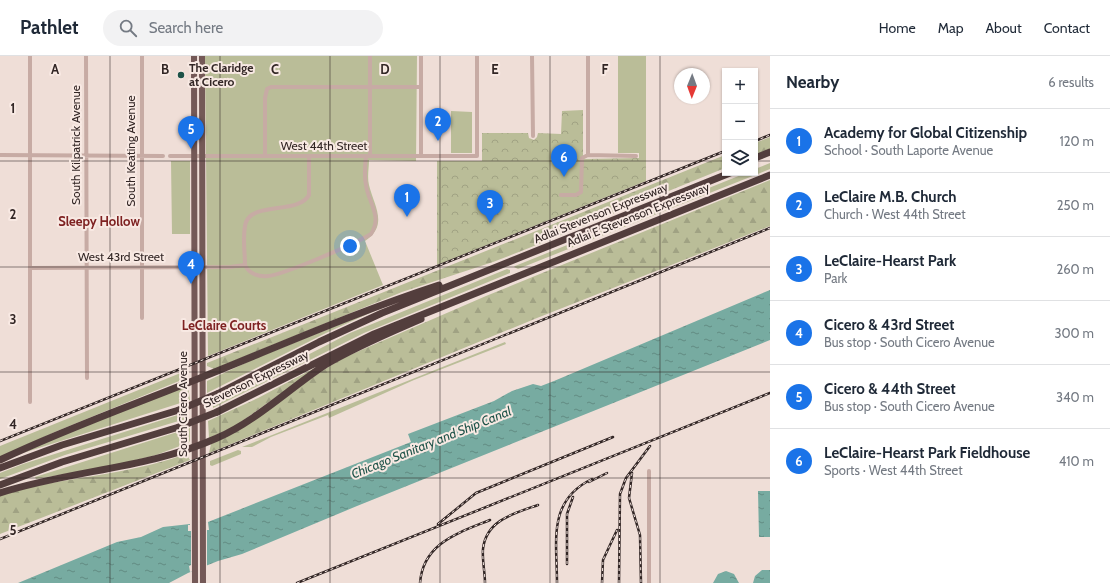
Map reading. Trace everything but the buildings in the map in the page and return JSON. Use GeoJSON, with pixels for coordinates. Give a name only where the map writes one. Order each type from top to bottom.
{"type":"FeatureCollection","features":[{"type":"Feature","properties":{"kind":"highway"},"geometry":{"type":"LineString","coordinates":[[758,157],[770,152]]}},
{"type":"Feature","properties":{"kind":"highway"},"geometry":{"type":"LineString","coordinates":[[758,162],[770,157]]}},
{"type":"Feature","properties":{"kind":"highway"},"geometry":{"type":"LineString","coordinates":[[702,184],[722,174]]}},
{"type":"Feature","properties":{"kind":"highway","name":"Adlai E Stevenson Expressway"},"geometry":{"type":"LineString","coordinates":[[515,276],[770,174]]}},
{"type":"Feature","properties":{"kind":"highway","name":"Adlai Stevenson Expressway"},"geometry":{"type":"LineString","coordinates":[[480,273],[722,176]]}},
{"type":"Feature","properties":{"kind":"highway"},"geometry":{"type":"LineString","coordinates":[[0,460],[50,436],[203,377],[394,300],[480,273]]}},
{"type":"Feature","properties":{"kind":"highway","name":"Stevenson Expressway"},"geometry":{"type":"LineString","coordinates":[[0,468],[62,445],[179,410],[217,394],[349,328],[480,273]]}},
{"type":"Feature","properties":{"kind":"highway","name":"Stevenson Expressway"},"geometry":{"type":"LineString","coordinates":[[0,485],[62,462],[179,427],[217,412],[344,348],[515,276]]}},
{"type":"Feature","properties":{"kind":"highway"},"geometry":{"type":"LineString","coordinates":[[0,493],[42,481],[145,462],[203,444],[241,425],[338,358],[376,339],[461,302],[490,286]]}},
{"type":"Feature","properties":{"kind":"main road","name":"South Cicero Avenue"},"geometry":{"type":"LineString","coordinates":[[194,56],[195,583]]}},
{"type":"Feature","properties":{"kind":"main road","name":"South Cicero Avenue"},"geometry":{"type":"LineString","coordinates":[[202,56],[204,267],[203,583]]}},
{"type":"Feature","properties":{"kind":"street"},"geometry":{"type":"LineString","coordinates":[[30,56],[30,402]]}},
{"type":"Feature","properties":{"kind":"street","name":"South Kilpatrick Avenue"},"geometry":{"type":"LineString","coordinates":[[86,56],[87,378]]}},
{"type":"Feature","properties":{"kind":"street","name":"South Keating Avenue"},"geometry":{"type":"LineString","coordinates":[[142,56],[142,318]]}},
{"type":"Feature","properties":{"kind":"street"},"geometry":{"type":"LineString","coordinates":[[309,156],[309,195],[307,198],[298,204],[255,213],[247,220],[245,229],[245,265],[249,271],[258,276],[275,275],[368,236],[373,231],[375,209],[366,183],[370,56]]}},
{"type":"Feature","properties":{"kind":"street"},"geometry":{"type":"LineString","coordinates":[[420,56],[421,156]]}},
{"type":"Feature","properties":{"kind":"street","name":"West 44th Street"},"geometry":{"type":"LineString","coordinates":[[170,156],[477,156],[477,56]]}},
{"type":"Feature","properties":{"kind":"street"},"geometry":{"type":"LineString","coordinates":[[532,56],[533,134]]}},
{"type":"Feature","properties":{"kind":"street"},"geometry":{"type":"LineString","coordinates":[[588,56],[588,155]]}},
{"type":"Feature","properties":{"kind":"street"},"geometry":{"type":"LineString","coordinates":[[265,156],[265,98],[267,89],[275,87],[420,87]]}},
{"type":"Feature","properties":{"kind":"street"},"geometry":{"type":"LineString","coordinates":[[0,155],[163,156]]}},
{"type":"Feature","properties":{"kind":"street"},"geometry":{"type":"LineString","coordinates":[[561,195],[576,195],[581,192],[582,158],[588,155],[636,156]]}},
{"type":"Feature","properties":{"kind":"street","name":"West 43rd Street"},"geometry":{"type":"LineString","coordinates":[[30,268],[230,267],[245,265]]}},
{"type":"Feature","properties":{"kind":"street"},"geometry":{"type":"LineString","coordinates":[[649,471],[649,583]]}},
{"type":"Feature","properties":{"kind":"green space"},"geometry":{"type":"Polygon","coordinates":[[[205,56],[417,56],[416,161],[369,160],[368,182],[378,215],[378,222],[372,235],[365,241],[383,285],[208,356],[205,56]]]}},
{"type":"Feature","properties":{"kind":"green space"},"geometry":{"type":"Polygon","coordinates":[[[618,56],[646,56],[646,153],[618,153],[618,56]]]}},
{"type":"Feature","properties":{"kind":"green space"},"geometry":{"type":"Polygon","coordinates":[[[583,110],[583,159],[639,158],[639,153],[646,153],[646,181],[437,265],[437,161],[482,161],[482,133],[528,133],[529,138],[534,140],[538,133],[561,134],[562,111],[583,110]]]}},
{"type":"Feature","properties":{"kind":"green space"},"geometry":{"type":"Polygon","coordinates":[[[451,111],[472,112],[472,153],[451,153],[451,111]]]}},
{"type":"Feature","properties":{"kind":"green space"},"geometry":{"type":"Polygon","coordinates":[[[770,137],[770,149],[758,154],[758,142],[770,137]]]}},
{"type":"Feature","properties":{"kind":"green space"},"geometry":{"type":"Polygon","coordinates":[[[722,156],[722,169],[529,248],[493,262],[402,292],[214,369],[207,366],[207,363],[722,156]]]}},
{"type":"Feature","properties":{"kind":"green space"},"geometry":{"type":"Polygon","coordinates":[[[171,161],[190,161],[190,234],[172,234],[171,161]]]}},
{"type":"Feature","properties":{"kind":"green space"},"geometry":{"type":"Polygon","coordinates":[[[770,163],[770,169],[758,174],[758,168],[770,163]]]}},
{"type":"Feature","properties":{"kind":"green space"},"geometry":{"type":"Polygon","coordinates":[[[739,176],[752,176],[518,269],[514,267],[739,176]]]}},
{"type":"Feature","properties":{"kind":"green space"},"geometry":{"type":"Polygon","coordinates":[[[770,180],[770,226],[537,318],[209,453],[211,444],[246,425],[310,379],[343,358],[486,296],[770,180]]]}},
{"type":"Feature","properties":{"kind":"green space"},"geometry":{"type":"Polygon","coordinates":[[[507,269],[510,270],[510,273],[364,333],[213,408],[213,402],[240,390],[350,333],[507,269]]]}},
{"type":"Feature","properties":{"kind":"green space"},"geometry":{"type":"Polygon","coordinates":[[[383,307],[326,333],[207,393],[207,381],[254,359],[383,307]]]}},
{"type":"Feature","properties":{"kind":"green space"},"geometry":{"type":"Polygon","coordinates":[[[505,342],[506,344],[414,380],[329,418],[328,415],[271,437],[252,447],[242,447],[505,342]]]}},
{"type":"Feature","properties":{"kind":"green space"},"geometry":{"type":"Polygon","coordinates":[[[324,363],[235,426],[209,438],[208,421],[258,398],[324,363]]]}},
{"type":"Feature","properties":{"kind":"green space"},"geometry":{"type":"Polygon","coordinates":[[[188,370],[188,375],[184,379],[57,431],[0,457],[0,446],[188,370]]]}},
{"type":"Feature","properties":{"kind":"green space"},"geometry":{"type":"Polygon","coordinates":[[[188,385],[190,400],[23,453],[59,435],[188,385]]]}},
{"type":"Feature","properties":{"kind":"green space"},"geometry":{"type":"Polygon","coordinates":[[[184,413],[184,420],[65,455],[0,479],[0,473],[23,464],[184,413]]]}},
{"type":"Feature","properties":{"kind":"green space"},"geometry":{"type":"Polygon","coordinates":[[[190,428],[190,441],[188,443],[156,455],[116,465],[36,479],[35,477],[190,428]]]}},
{"type":"Feature","properties":{"kind":"green space"},"geometry":{"type":"Polygon","coordinates":[[[238,450],[241,451],[241,454],[212,466],[210,465],[210,461],[238,450]]]}},
{"type":"Feature","properties":{"kind":"green space"},"geometry":{"type":"Polygon","coordinates":[[[187,455],[190,460],[0,534],[0,495],[46,484],[138,468],[187,455]]]}},
{"type":"Feature","properties":{"kind":"water","name":"Chicago Sanitary and Ship Canal"},"geometry":{"type":"Polygon","coordinates":[[[770,290],[770,340],[357,506],[242,554],[218,561],[188,573],[169,583],[18,583],[117,542],[141,537],[163,527],[208,522],[411,442],[408,434],[494,401],[512,391],[533,384],[541,386],[554,381],[770,290]]]}},
{"type":"Feature","properties":{"kind":"water"},"geometry":{"type":"Polygon","coordinates":[[[758,491],[770,491],[770,537],[759,537],[758,491]]]}},
{"type":"Feature","properties":{"kind":"water"},"geometry":{"type":"Polygon","coordinates":[[[762,570],[770,570],[770,583],[753,583],[755,576],[762,570]]]}},
{"type":"Feature","properties":{"kind":"water"},"geometry":{"type":"Polygon","coordinates":[[[726,571],[734,574],[739,583],[713,583],[718,574],[726,571]]]}},
{"type":"Feature","properties":{"kind":"pier"},"geometry":{"type":"Polygon","coordinates":[[[208,522],[207,567],[190,572],[191,531],[188,531],[188,525],[190,525],[190,523],[208,522]]]}},
{"type":"Feature","properties":{"kind":"railway"},"geometry":{"type":"LineString","coordinates":[[758,140],[770,135]]}},
{"type":"Feature","properties":{"kind":"railway"},"geometry":{"type":"LineString","coordinates":[[0,441],[722,152]]}},
{"type":"Feature","properties":{"kind":"railway"},"geometry":{"type":"LineString","coordinates":[[0,539],[770,228]]}},
{"type":"Feature","properties":{"kind":"railway"},"geometry":{"type":"LineString","coordinates":[[297,583],[770,393]]}},
{"type":"Feature","properties":{"kind":"railway"},"geometry":{"type":"LineString","coordinates":[[438,524],[476,493],[613,437]]}},
{"type":"Feature","properties":{"kind":"railway"},"geometry":{"type":"LineString","coordinates":[[619,583],[620,494],[626,478],[650,446]]}},
{"type":"Feature","properties":{"kind":"railway"},"geometry":{"type":"LineString","coordinates":[[589,482],[607,473]]}},
{"type":"Feature","properties":{"kind":"railway"},"geometry":{"type":"LineString","coordinates":[[632,473],[629,498],[640,535],[641,583]]}},
{"type":"Feature","properties":{"kind":"railway"},"geometry":{"type":"LineString","coordinates":[[557,583],[556,537],[561,510],[578,488],[592,479]]}},
{"type":"Feature","properties":{"kind":"railway"},"geometry":{"type":"LineString","coordinates":[[567,564],[567,514],[573,497]]}},
{"type":"Feature","properties":{"kind":"railway"},"geometry":{"type":"LineString","coordinates":[[485,583],[483,549],[485,539],[490,531],[503,519],[538,505]]}},
{"type":"Feature","properties":{"kind":"railway"},"geometry":{"type":"LineString","coordinates":[[420,583],[423,569],[428,558],[435,549],[444,541],[455,535],[490,520]]}},
{"type":"Feature","properties":{"kind":"railway"},"geometry":{"type":"LineString","coordinates":[[602,583],[603,560],[617,530]]}},
{"type":"Feature","properties":{"kind":"place","name":"The Claridge at Cicero"},"geometry":{"type":"Point","coordinates":[181,75]}},
{"type":"Feature","properties":{"kind":"place","name":"LeClaire M.B. Church"},"geometry":{"type":"Point","coordinates":[438,141]}},
{"type":"Feature","properties":{"kind":"place","name":"Cicero & 44th Street"},"geometry":{"type":"Point","coordinates":[191,149]}},
{"type":"Feature","properties":{"kind":"place","name":"LeClaire-Hearst Park Fieldhouse"},"geometry":{"type":"Point","coordinates":[564,177]}},
{"type":"Feature","properties":{"kind":"place","name":"Academy for Global Citizenship"},"geometry":{"type":"Point","coordinates":[407,217]}},
{"type":"Feature","properties":{"kind":"place","name":"LeClaire-Hearst Park"},"geometry":{"type":"Point","coordinates":[490,223]}},
{"type":"Feature","properties":{"kind":"place","name":"Cicero & 43rd Street"},"geometry":{"type":"Point","coordinates":[191,284]}},
{"type":"Feature","properties":{"kind":"district","name":"Sleepy Hollow"},"geometry":{"type":"Point","coordinates":[99,221]}},
{"type":"Feature","properties":{"kind":"district","name":"LeClaire Courts"},"geometry":{"type":"Point","coordinates":[224,325]}}]}
